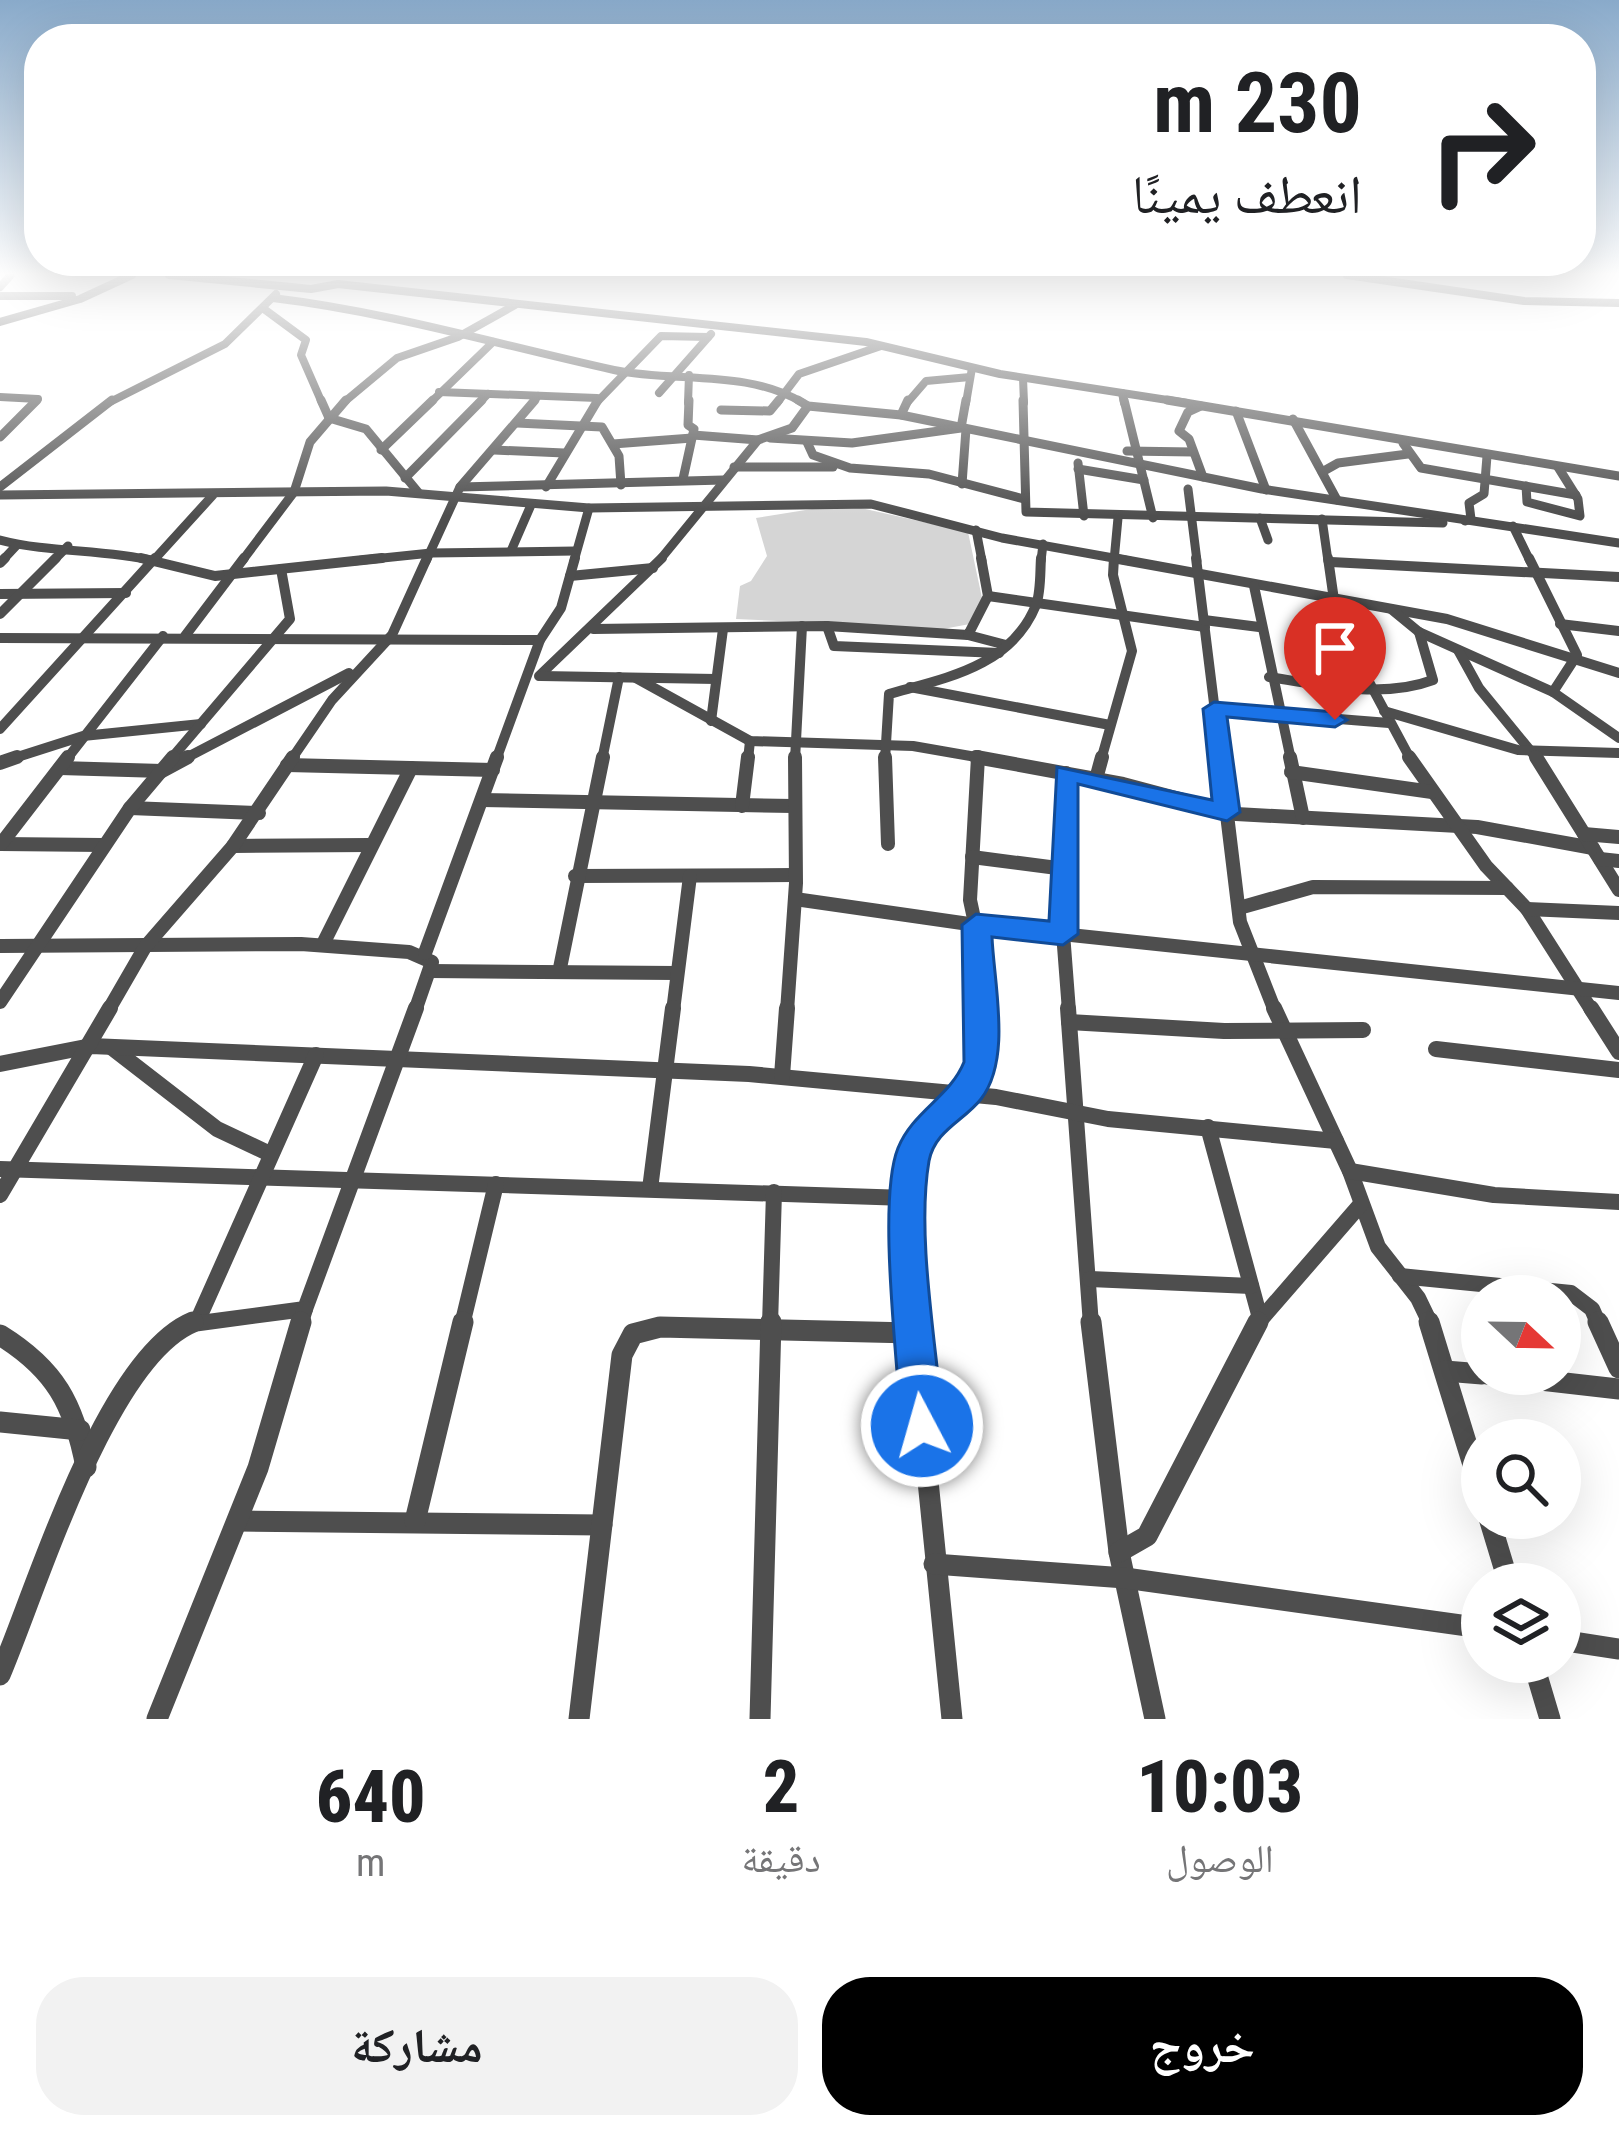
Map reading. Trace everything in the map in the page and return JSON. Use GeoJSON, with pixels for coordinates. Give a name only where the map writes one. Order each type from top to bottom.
{"type":"FeatureCollection","features":[{"type":"Feature","properties":{"kind":"street"},"geometry":{"type":"LineString","coordinates":[[0,493],[122,392],[201,355]]}},
{"type":"Feature","properties":{"kind":"street"},"geometry":{"type":"LineString","coordinates":[[302,355],[329,418]]}},
{"type":"Feature","properties":{"kind":"street"},"geometry":{"type":"LineString","coordinates":[[184,636],[294,492],[310,442],[329,418],[405,355]]}},
{"type":"Feature","properties":{"kind":"street"},"geometry":{"type":"LineString","coordinates":[[381,450],[479,355]]}},
{"type":"Feature","properties":{"kind":"street"},"geometry":{"type":"LineString","coordinates":[[551,355],[620,371],[689,375],[780,392],[808,406],[902,415],[1266,490],[1619,542]]}},
{"type":"Feature","properties":{"kind":"street"},"geometry":{"type":"LineString","coordinates":[[546,487],[597,398],[639,355]]}},
{"type":"Feature","properties":{"kind":"street"},"geometry":{"type":"LineString","coordinates":[[659,393],[690,355]]}},
{"type":"Feature","properties":{"kind":"street"},"geometry":{"type":"LineString","coordinates":[[533,676],[593,629],[653,568],[758,439],[767,411],[780,392],[799,374],[854,355]]}},
{"type":"Feature","properties":{"kind":"street"},"geometry":{"type":"LineString","coordinates":[[912,355],[971,373],[1384,433],[1406,448],[1421,468],[1576,495]]}},
{"type":"Feature","properties":{"kind":"street"},"geometry":{"type":"LineString","coordinates":[[902,415],[911,390],[924,379],[971,373]]}},
{"type":"Feature","properties":{"kind":"street"},"geometry":{"type":"LineString","coordinates":[[962,484],[971,373]]}},
{"type":"Feature","properties":{"kind":"street"},"geometry":{"type":"LineString","coordinates":[[683,479],[692,436],[689,375]]}},
{"type":"Feature","properties":{"kind":"street"},"geometry":{"type":"LineString","coordinates":[[1023,378],[1024,500],[1026,512],[1032,514],[1472,520]]}},
{"type":"Feature","properties":{"kind":"street"},"geometry":{"type":"LineString","coordinates":[[439,392],[597,398]]}},
{"type":"Feature","properties":{"kind":"street"},"geometry":{"type":"LineString","coordinates":[[1122,393],[1153,518]]}},
{"type":"Feature","properties":{"kind":"street"},"geometry":{"type":"LineString","coordinates":[[406,478],[488,394]]}},
{"type":"Feature","properties":{"kind":"street"},"geometry":{"type":"LineString","coordinates":[[0,1196],[8,1170],[91,1046],[145,947],[233,847],[362,664],[392,635],[452,500],[538,396]]}},
{"type":"Feature","properties":{"kind":"street"},"geometry":{"type":"LineString","coordinates":[[0,397],[38,399],[0,437]]}},
{"type":"Feature","properties":{"kind":"street"},"geometry":{"type":"LineString","coordinates":[[758,439],[792,428],[808,406]]}},
{"type":"Feature","properties":{"kind":"street"},"geometry":{"type":"LineString","coordinates":[[1201,406],[1188,412],[1179,431],[1203,477]]}},
{"type":"Feature","properties":{"kind":"street"},"geometry":{"type":"LineString","coordinates":[[722,410],[767,411]]}},
{"type":"Feature","properties":{"kind":"street"},"geometry":{"type":"LineString","coordinates":[[1236,411],[1266,490]]}},
{"type":"Feature","properties":{"kind":"street"},"geometry":{"type":"LineString","coordinates":[[329,418],[366,429],[418,492]]}},
{"type":"Feature","properties":{"kind":"street"},"geometry":{"type":"LineString","coordinates":[[1293,419],[1337,500]]}},
{"type":"Feature","properties":{"kind":"street"},"geometry":{"type":"LineString","coordinates":[[518,422],[602,427],[613,444],[621,485]]}},
{"type":"Feature","properties":{"kind":"street"},"geometry":{"type":"LineString","coordinates":[[613,444],[692,436],[852,443],[963,428]]}},
{"type":"Feature","properties":{"kind":"street"},"geometry":{"type":"LineString","coordinates":[[807,442],[813,455],[850,467]]}},
{"type":"Feature","properties":{"kind":"street"},"geometry":{"type":"LineString","coordinates":[[1102,457],[1135,448],[1193,452]]}},
{"type":"Feature","properties":{"kind":"street"},"geometry":{"type":"LineString","coordinates":[[1322,472],[1337,463],[1406,448],[1619,476]]}},
{"type":"Feature","properties":{"kind":"street"},"geometry":{"type":"LineString","coordinates":[[494,450],[564,453]]}},
{"type":"Feature","properties":{"kind":"street"},"geometry":{"type":"LineString","coordinates":[[1077,452],[1084,516]]}},
{"type":"Feature","properties":{"kind":"street"},"geometry":{"type":"LineString","coordinates":[[1472,520],[1469,502],[1484,497],[1486,456]]}},
{"type":"Feature","properties":{"kind":"street"},"geometry":{"type":"LineString","coordinates":[[734,467],[850,467],[929,474],[1024,500]]}},
{"type":"Feature","properties":{"kind":"street"},"geometry":{"type":"LineString","coordinates":[[1526,487],[1525,501],[1580,516],[1576,495],[1558,467]]}},
{"type":"Feature","properties":{"kind":"street"},"geometry":{"type":"LineString","coordinates":[[1078,469],[1144,479]]}},
{"type":"Feature","properties":{"kind":"street"},"geometry":{"type":"LineString","coordinates":[[460,487],[723,480]]}},
{"type":"Feature","properties":{"kind":"street"},"geometry":{"type":"LineString","coordinates":[[636,507],[637,484]]}},
{"type":"Feature","properties":{"kind":"street"},"geometry":{"type":"LineString","coordinates":[[518,505],[528,487]]}},
{"type":"Feature","properties":{"kind":"street"},"geometry":{"type":"LineString","coordinates":[[1188,489],[1239,908],[1249,955],[1351,1171],[1378,1247],[1433,1330],[1461,1424]]}},
{"type":"Feature","properties":{"kind":"street"},"geometry":{"type":"LineString","coordinates":[[0,493],[418,492],[452,500],[590,508],[770,509],[840,501],[1254,586],[1458,622],[1619,673]]}},
{"type":"Feature","properties":{"kind":"street"},"geometry":{"type":"LineString","coordinates":[[0,729],[213,495]]}},
{"type":"Feature","properties":{"kind":"street"},"geometry":{"type":"LineString","coordinates":[[511,551],[531,505]]}},
{"type":"Feature","properties":{"kind":"street"},"geometry":{"type":"LineString","coordinates":[[157,1719],[238,1521],[305,1309],[398,1063],[482,800],[533,676],[540,640],[561,608],[590,508]]}},
{"type":"Feature","properties":{"kind":"street"},"geometry":{"type":"LineString","coordinates":[[1539,508],[1547,531]]}},
{"type":"Feature","properties":{"kind":"street"},"geometry":{"type":"LineString","coordinates":[[1096,779],[1132,651],[1112,574],[1118,518]]}},
{"type":"Feature","properties":{"kind":"street"},"geometry":{"type":"LineString","coordinates":[[1260,518],[1268,540]]}},
{"type":"Feature","properties":{"kind":"street"},"geometry":{"type":"LineString","coordinates":[[1322,518],[1331,562],[1329,599],[1387,717],[1458,829],[1527,909],[1619,1052]]}},
{"type":"Feature","properties":{"kind":"street"},"geometry":{"type":"LineString","coordinates":[[1513,526],[1575,659]]}},
{"type":"Feature","properties":{"kind":"street"},"geometry":{"type":"LineString","coordinates":[[968,635],[988,596],[976,530]]}},
{"type":"Feature","properties":{"kind":"street"},"geometry":{"type":"LineString","coordinates":[[0,540],[16,546],[68,546],[201,575],[431,553],[574,551]]}},
{"type":"Feature","properties":{"kind":"street"},"geometry":{"type":"LineString","coordinates":[[888,844],[889,694],[978,668],[1003,649],[1036,605],[1042,544]]}},
{"type":"Feature","properties":{"kind":"street"},"geometry":{"type":"LineString","coordinates":[[0,563],[16,546]]}},
{"type":"Feature","properties":{"kind":"street"},"geometry":{"type":"LineString","coordinates":[[0,614],[68,546]]}},
{"type":"Feature","properties":{"kind":"street"},"geometry":{"type":"LineString","coordinates":[[1331,562],[1619,577]]}},
{"type":"Feature","properties":{"kind":"street"},"geometry":{"type":"LineString","coordinates":[[570,576],[653,568]]}},
{"type":"Feature","properties":{"kind":"street"},"geometry":{"type":"LineString","coordinates":[[0,1002],[130,808],[290,619],[281,569]]}},
{"type":"Feature","properties":{"kind":"street"},"geometry":{"type":"LineString","coordinates":[[1254,586],[1269,677],[1303,818]]}},
{"type":"Feature","properties":{"kind":"street"},"geometry":{"type":"LineString","coordinates":[[0,594],[125,593]]}},
{"type":"Feature","properties":{"kind":"street"},"geometry":{"type":"LineString","coordinates":[[988,596],[1121,616],[1259,627]]}},
{"type":"Feature","properties":{"kind":"street"},"geometry":{"type":"LineString","coordinates":[[1390,609],[1419,632],[1552,692],[1619,739]]}},
{"type":"Feature","properties":{"kind":"street"},"geometry":{"type":"LineString","coordinates":[[1560,623],[1619,632]]}},
{"type":"Feature","properties":{"kind":"street"},"geometry":{"type":"LineString","coordinates":[[782,1076],[795,898],[793,806],[800,743],[802,626]]}},
{"type":"Feature","properties":{"kind":"street"},"geometry":{"type":"LineString","coordinates":[[593,629],[827,626],[968,635],[1003,649]]}},
{"type":"Feature","properties":{"kind":"street"},"geometry":{"type":"LineString","coordinates":[[827,626],[828,642],[834,646],[1003,649]]}},
{"type":"Feature","properties":{"kind":"street"},"geometry":{"type":"LineString","coordinates":[[711,721],[723,629]]}},
{"type":"Feature","properties":{"kind":"street"},"geometry":{"type":"LineString","coordinates":[[1269,677],[1413,688],[1431,682],[1419,632]]}},
{"type":"Feature","properties":{"kind":"street"},"geometry":{"type":"LineString","coordinates":[[0,638],[392,635],[540,640]]}},
{"type":"Feature","properties":{"kind":"street"},"geometry":{"type":"LineString","coordinates":[[1,844],[163,636]]}},
{"type":"Feature","properties":{"kind":"street"},"geometry":{"type":"LineString","coordinates":[[1458,650],[1479,688],[1532,752],[1619,890]]}},
{"type":"Feature","properties":{"kind":"street"},"geometry":{"type":"LineString","coordinates":[[1552,692],[1575,659]]}},
{"type":"Feature","properties":{"kind":"street"},"geometry":{"type":"LineString","coordinates":[[60,768],[161,771],[284,712],[362,664]]}},
{"type":"Feature","properties":{"kind":"street"},"geometry":{"type":"LineString","coordinates":[[533,676],[716,679]]}},
{"type":"Feature","properties":{"kind":"street"},"geometry":{"type":"LineString","coordinates":[[560,968],[574,876],[619,677]]}},
{"type":"Feature","properties":{"kind":"street"},"geometry":{"type":"LineString","coordinates":[[636,678],[750,741],[886,744],[978,756],[1227,812],[1506,831],[1619,861]]}},
{"type":"Feature","properties":{"kind":"street"},"geometry":{"type":"LineString","coordinates":[[905,686],[1110,725]]}},
{"type":"Feature","properties":{"kind":"street"},"geometry":{"type":"LineString","coordinates":[[1214,709],[1278,716],[1387,717],[1532,752],[1619,753]]}},
{"type":"Feature","properties":{"kind":"street"},"geometry":{"type":"LineString","coordinates":[[0,763],[83,736],[201,724]]}},
{"type":"Feature","properties":{"kind":"street"},"geometry":{"type":"LineString","coordinates":[[742,806],[750,741]]}},
{"type":"Feature","properties":{"kind":"street"},"geometry":{"type":"LineString","coordinates":[[952,1719],[912,1333],[907,1198],[913,1154],[927,1126],[962,1094],[981,1062],[976,925],[970,900],[978,756]]}},
{"type":"Feature","properties":{"kind":"street"},"geometry":{"type":"LineString","coordinates":[[287,765],[493,770]]}},
{"type":"Feature","properties":{"kind":"street"},"geometry":{"type":"LineString","coordinates":[[323,944],[411,768]]}},
{"type":"Feature","properties":{"kind":"street"},"geometry":{"type":"LineString","coordinates":[[1291,772],[1432,792]]}},
{"type":"Feature","properties":{"kind":"street"},"geometry":{"type":"LineString","coordinates":[[1066,773],[1063,934],[1097,1400],[1119,1552],[1155,1719]]}},
{"type":"Feature","properties":{"kind":"street"},"geometry":{"type":"LineString","coordinates":[[482,800],[793,806]]}},
{"type":"Feature","properties":{"kind":"street"},"geometry":{"type":"LineString","coordinates":[[130,808],[259,813]]}},
{"type":"Feature","properties":{"kind":"street"},"geometry":{"type":"LineString","coordinates":[[1584,834],[1619,838]]}},
{"type":"Feature","properties":{"kind":"street"},"geometry":{"type":"LineString","coordinates":[[1,844],[103,845]]}},
{"type":"Feature","properties":{"kind":"street"},"geometry":{"type":"LineString","coordinates":[[233,847],[370,844]]}},
{"type":"Feature","properties":{"kind":"street"},"geometry":{"type":"LineString","coordinates":[[972,857],[1065,869]]}},
{"type":"Feature","properties":{"kind":"street"},"geometry":{"type":"LineString","coordinates":[[574,876],[796,875]]}},
{"type":"Feature","properties":{"kind":"street"},"geometry":{"type":"LineString","coordinates":[[650,1189],[690,876]]}},
{"type":"Feature","properties":{"kind":"street"},"geometry":{"type":"LineString","coordinates":[[1239,908],[1313,887],[1507,888]]}},
{"type":"Feature","properties":{"kind":"street"},"geometry":{"type":"LineString","coordinates":[[795,898],[976,925],[1619,993]]}},
{"type":"Feature","properties":{"kind":"street"},"geometry":{"type":"LineString","coordinates":[[1527,909],[1619,913]]}},
{"type":"Feature","properties":{"kind":"street"},"geometry":{"type":"LineString","coordinates":[[0,946],[323,944],[428,962],[676,973]]}},
{"type":"Feature","properties":{"kind":"street"},"geometry":{"type":"LineString","coordinates":[[1070,1022],[1363,1030]]}},
{"type":"Feature","properties":{"kind":"street"},"geometry":{"type":"LineString","coordinates":[[0,1064],[91,1046],[398,1063],[782,1076],[1336,1141]]}},
{"type":"Feature","properties":{"kind":"street"},"geometry":{"type":"LineString","coordinates":[[111,1047],[217,1129],[270,1154]]}},
{"type":"Feature","properties":{"kind":"street"},"geometry":{"type":"LineString","coordinates":[[1436,1049],[1619,1070]]}},
{"type":"Feature","properties":{"kind":"street"},"geometry":{"type":"LineString","coordinates":[[197,1322],[316,1055]]}},
{"type":"Feature","properties":{"kind":"street"},"geometry":{"type":"LineString","coordinates":[[1208,1127],[1259,1318]]}},
{"type":"Feature","properties":{"kind":"street"},"geometry":{"type":"LineString","coordinates":[[8,1170],[260,1174],[907,1198]]}},
{"type":"Feature","properties":{"kind":"street"},"geometry":{"type":"LineString","coordinates":[[1351,1171],[1494,1195],[1619,1202]]}},
{"type":"Feature","properties":{"kind":"street"},"geometry":{"type":"LineString","coordinates":[[415,1521],[496,1184]]}},
{"type":"Feature","properties":{"kind":"street"},"geometry":{"type":"LineString","coordinates":[[760,1719],[774,1192]]}},
{"type":"Feature","properties":{"kind":"street"},"geometry":{"type":"LineString","coordinates":[[1119,1552],[1147,1536],[1259,1318],[1361,1204]]}},
{"type":"Feature","properties":{"kind":"street"},"geometry":{"type":"LineString","coordinates":[[1400,1276],[1571,1293],[1592,1309],[1619,1368]]}},
{"type":"Feature","properties":{"kind":"street"},"geometry":{"type":"LineString","coordinates":[[1090,1279],[1251,1286]]}},
{"type":"Feature","properties":{"kind":"street"},"geometry":{"type":"LineString","coordinates":[[0,1675],[86,1467],[147,1353],[184,1325],[305,1309]]}},
{"type":"Feature","properties":{"kind":"street"},"geometry":{"type":"LineString","coordinates":[[579,1719],[622,1354],[633,1334],[660,1327],[912,1333]]}},
{"type":"Feature","properties":{"kind":"street"},"geometry":{"type":"LineString","coordinates":[[0,1335],[42,1361],[69,1391],[86,1467]]}},
{"type":"Feature","properties":{"kind":"street"},"geometry":{"type":"LineString","coordinates":[[1445,1371],[1461,1372]]}},
{"type":"Feature","properties":{"kind":"street"},"geometry":{"type":"LineString","coordinates":[[1581,1385],[1619,1389]]}},
{"type":"Feature","properties":{"kind":"street"},"geometry":{"type":"LineString","coordinates":[[0,1422],[80,1430]]}},
{"type":"Feature","properties":{"kind":"street"},"geometry":{"type":"LineString","coordinates":[[238,1521],[602,1525]]}},
{"type":"Feature","properties":{"kind":"street"},"geometry":{"type":"LineString","coordinates":[[934,1564],[1125,1578],[1461,1625]]}},
{"type":"Feature","properties":{"kind":"street"},"geometry":{"type":"LineString","coordinates":[[1581,1643],[1619,1649]]}},
{"type":"Feature","properties":{"kind":"street"},"geometry":{"type":"LineString","coordinates":[[1539,1683],[1550,1719]]}},
{"type":"Feature","properties":{"kind":"shaded area"},"geometry":{"type":"Polygon","coordinates":[[[843,504],[968,532],[982,598],[970,624],[943,629],[736,619],[740,586],[751,581],[767,556],[756,518],[843,504]]]}},
{"type":"Feature","properties":{"kind":"route"},"geometry":{"type":"LineString","coordinates":[[922,1426],[912,1333],[907,1198],[913,1154],[927,1126],[970,1088],[981,1062],[983,1016],[976,925],[1063,934],[1066,773],[1227,812],[1214,709],[1335,720]]}}]}
